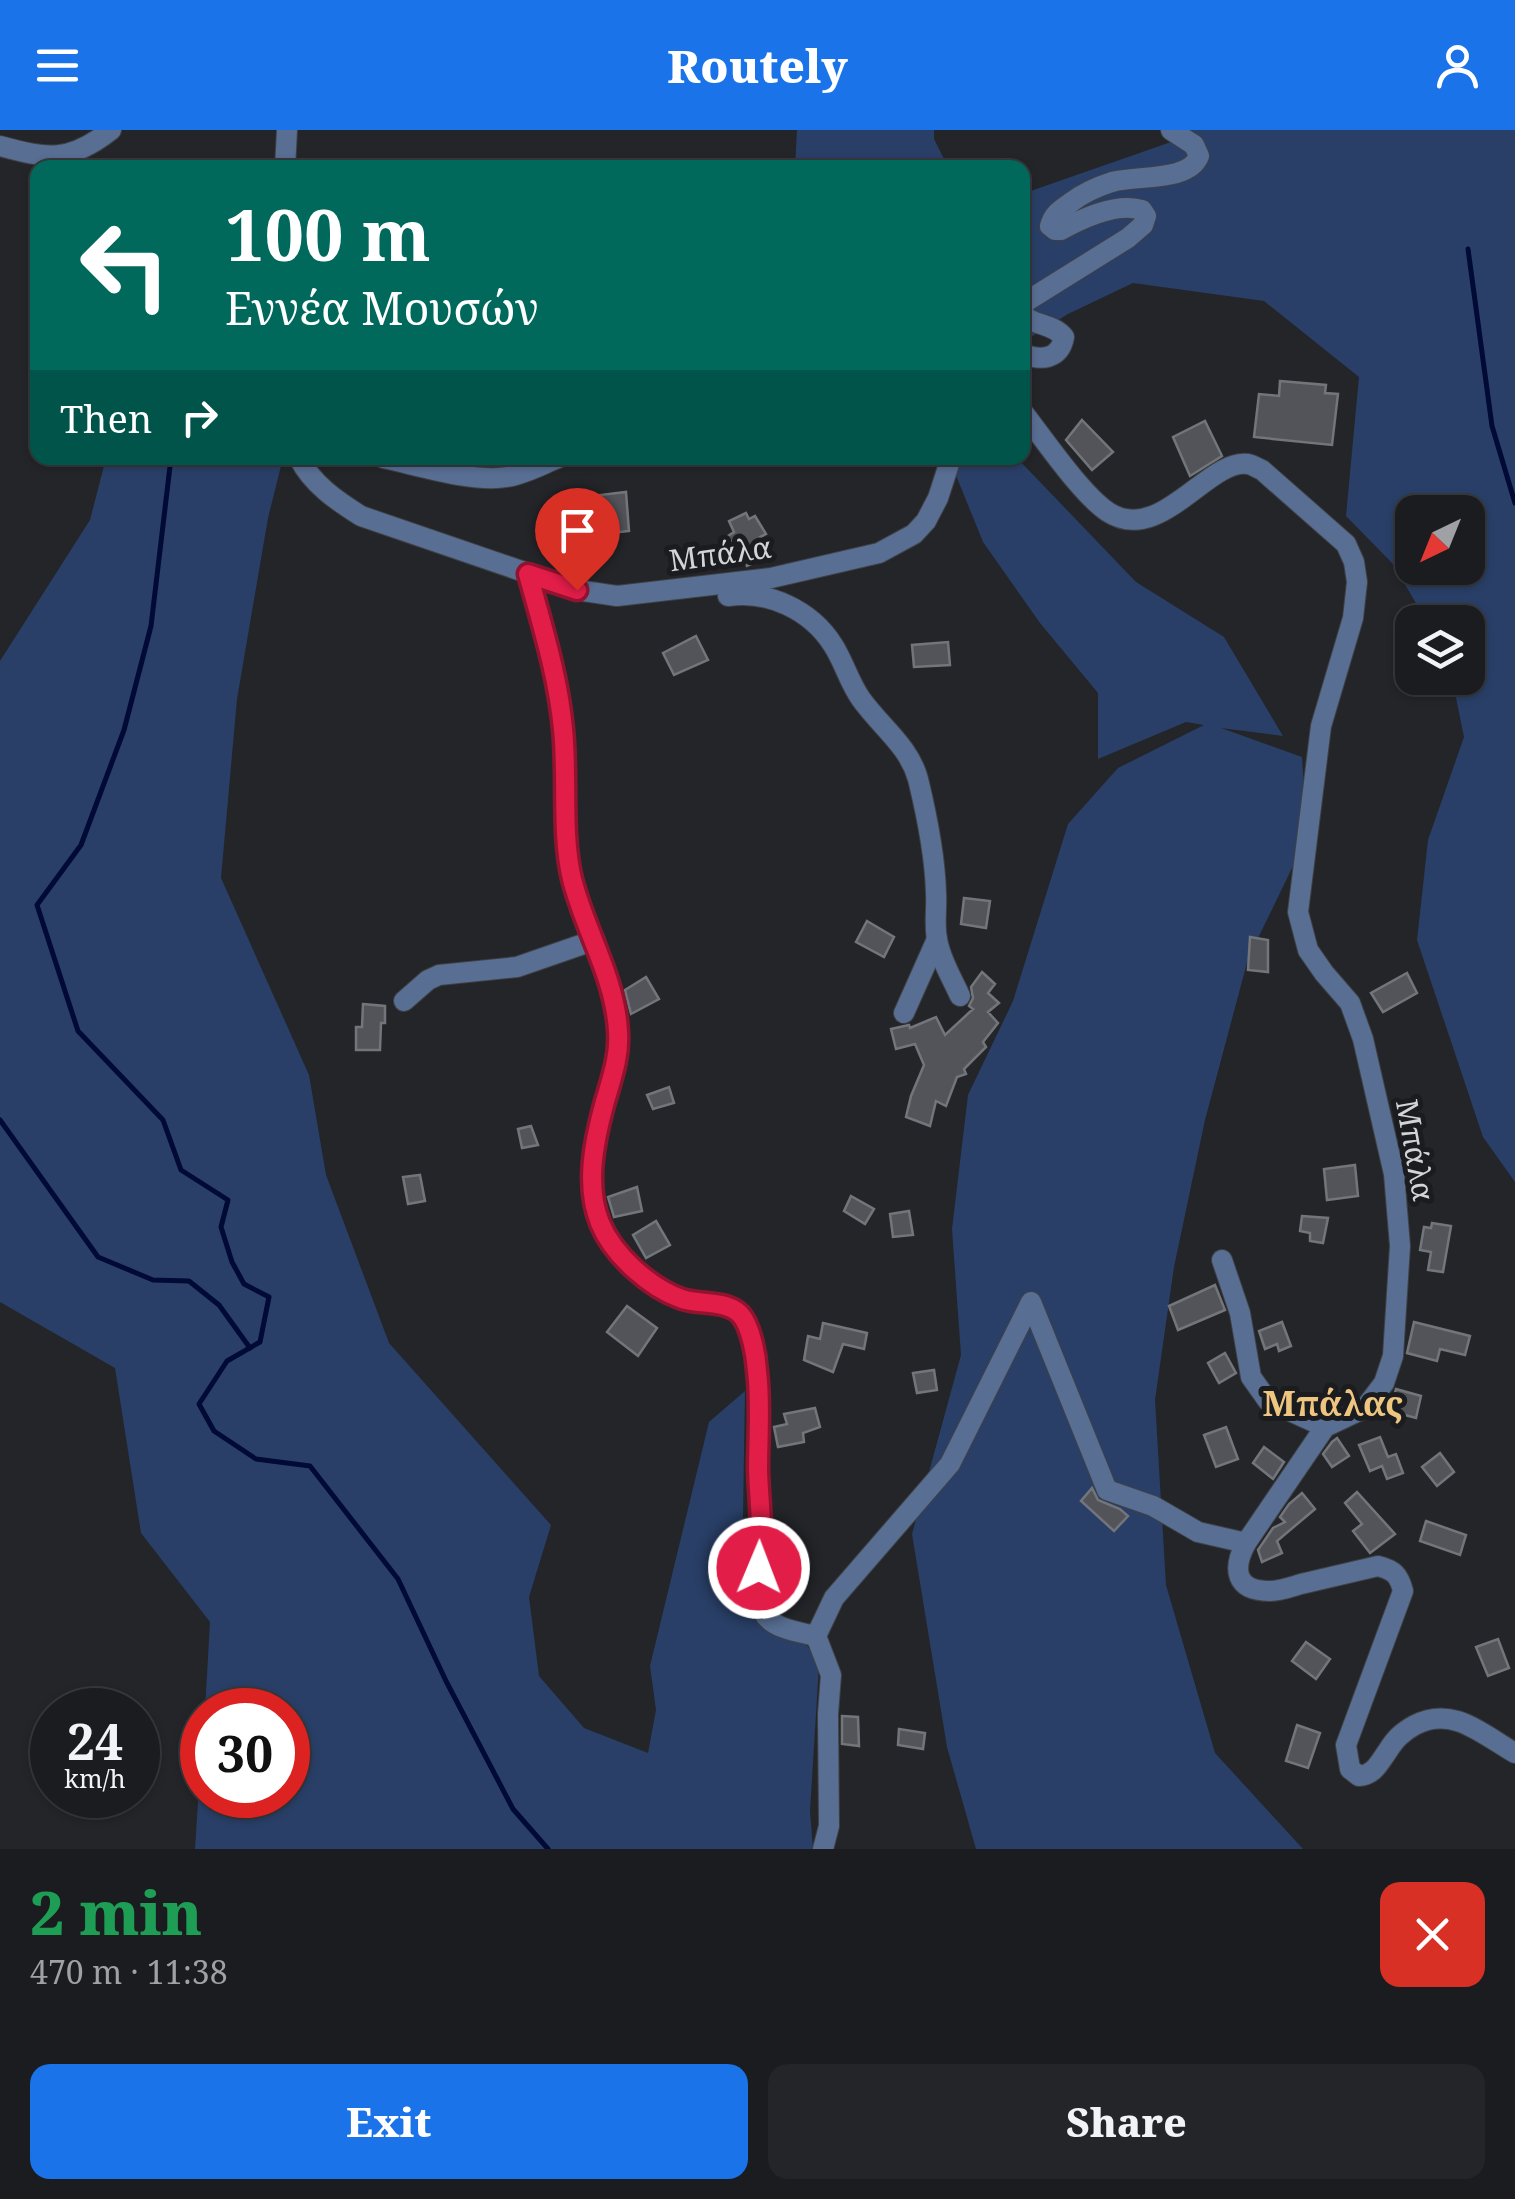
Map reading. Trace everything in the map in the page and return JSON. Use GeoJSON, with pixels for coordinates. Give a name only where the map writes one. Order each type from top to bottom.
{"type":"FeatureCollection","features":[{"type":"Feature","properties":{"kind":"street"},"geometry":{"type":"LineString","coordinates":[[0,146],[56,157],[78,150],[110,130]]}},
{"type":"Feature","properties":{"kind":"street"},"geometry":{"type":"LineString","coordinates":[[285,160],[287,130]]}},
{"type":"Feature","properties":{"kind":"street"},"geometry":{"type":"LineString","coordinates":[[1030,299],[1128,238],[1144,225],[1146,216],[1132,207],[1118,209],[1055,230],[1050,226],[1054,214],[1085,192],[1116,181],[1185,171],[1195,165],[1199,156],[1194,144],[1172,130]]}},
{"type":"Feature","properties":{"kind":"street"},"geometry":{"type":"LineString","coordinates":[[1030,320],[1064,336],[1057,353],[1046,358],[1030,357]]}},
{"type":"Feature","properties":{"kind":"street","name":"Μπάλα"},"geometry":{"type":"LineString","coordinates":[[1030,421],[1086,491],[1106,511],[1122,520],[1142,520],[1166,510],[1217,475],[1247,464],[1262,470],[1346,544],[1354,562],[1357,582],[1353,618],[1321,726],[1298,912],[1308,950],[1350,1003],[1394,1174],[1400,1246],[1393,1356],[1384,1384],[1365,1408],[1325,1427],[1246,1543]]}},
{"type":"Feature","properties":{"kind":"street","name":"Μπάλα"},"geometry":{"type":"LineString","coordinates":[[302,465],[331,497],[361,516],[577,590],[617,596],[771,578],[880,553],[914,534],[926,521],[948,465]]}},
{"type":"Feature","properties":{"kind":"street"},"geometry":{"type":"LineString","coordinates":[[418,465],[476,477],[504,478],[543,465]]}},
{"type":"Feature","properties":{"kind":"street"},"geometry":{"type":"LineString","coordinates":[[528,574],[551,657],[563,724],[567,845],[572,878],[614,1002],[618,1029],[614,1070],[592,1158],[593,1195],[600,1223],[614,1248],[661,1288],[682,1299],[727,1306],[738,1312],[746,1324],[757,1370],[762,1546],[756,1588],[761,1610],[768,1620],[816,1636]]}},
{"type":"Feature","properties":{"kind":"street"},"geometry":{"type":"LineString","coordinates":[[617,596],[666,603],[745,593],[790,606],[817,624],[834,646],[860,698],[911,758],[934,856],[937,939],[960,996]]}},
{"type":"Feature","properties":{"kind":"street"},"geometry":{"type":"LineString","coordinates":[[904,1013],[937,939]]}},
{"type":"Feature","properties":{"kind":"street"},"geometry":{"type":"LineString","coordinates":[[404,1000],[428,980],[440,976],[517,967],[595,940]]}},
{"type":"Feature","properties":{"kind":"street"},"geometry":{"type":"LineString","coordinates":[[1222,1260],[1240,1313],[1252,1377],[1268,1401],[1325,1427]]}},
{"type":"Feature","properties":{"kind":"street"},"geometry":{"type":"LineString","coordinates":[[823,1849],[829,1826],[831,1675],[816,1636],[834,1598],[950,1464],[1031,1302],[1107,1490],[1152,1506],[1198,1532],[1246,1543],[1237,1570],[1241,1581],[1251,1588],[1271,1592],[1378,1566],[1390,1568],[1399,1576],[1402,1591],[1346,1745],[1350,1769],[1359,1776],[1368,1775],[1396,1738],[1430,1718],[1456,1719],[1515,1754]]}},
{"type":"Feature","properties":{"kind":"shaded area"},"geometry":{"type":"Polygon","coordinates":[[[797,130],[934,130],[944,160],[795,160],[797,130]]]}},
{"type":"Feature","properties":{"kind":"shaded area"},"geometry":{"type":"Polygon","coordinates":[[[1175,130],[1515,130],[1515,1182],[1483,1137],[1417,940],[1428,840],[1464,737],[1455,695],[1485,695],[1485,605],[1417,605],[1405,585],[1485,585],[1485,495],[1395,495],[1395,567],[1346,516],[1359,377],[1264,301],[1133,283],[1068,314],[1030,338],[1030,191],[1171,142],[1175,130]]]}},
{"type":"Feature","properties":{"kind":"shaded area"},"geometry":{"type":"Polygon","coordinates":[[[104,465],[281,465],[268,518],[237,699],[221,878],[309,1075],[326,1175],[389,1343],[551,1525],[529,1597],[539,1676],[584,1728],[648,1753],[656,1710],[650,1666],[709,1422],[745,1391],[742,1579],[765,1628],[803,1639],[819,1665],[810,1811],[813,1849],[195,1849],[197,1818],[310,1818],[310,1688],[206,1688],[210,1622],[141,1533],[115,1368],[0,1302],[0,661],[90,520],[104,465]]]}},
{"type":"Feature","properties":{"kind":"shaded area"},"geometry":{"type":"Polygon","coordinates":[[[952,465],[1024,465],[1136,582],[1224,637],[1283,736],[1221,728],[1302,757],[1307,837],[1248,959],[1205,1120],[1174,1267],[1155,1400],[1166,1585],[1215,1753],[1303,1849],[976,1849],[947,1747],[912,1534],[961,1355],[952,1229],[968,1095],[1013,1001],[1068,824],[1118,768],[1204,725],[1186,722],[1098,759],[1098,693],[1040,623],[983,542],[952,465]]]}},
{"type":"Feature","properties":{"kind":"building"},"geometry":{"type":"Polygon","coordinates":[[[1280,381],[1326,385],[1325,393],[1338,394],[1332,445],[1254,437],[1259,394],[1279,396],[1280,381]]]}},
{"type":"Feature","properties":{"kind":"building"},"geometry":{"type":"Polygon","coordinates":[[[1082,420],[1113,452],[1092,470],[1066,440],[1082,420]]]}},
{"type":"Feature","properties":{"kind":"building"},"geometry":{"type":"Polygon","coordinates":[[[1205,421],[1222,456],[1190,476],[1173,437],[1205,421]]]}},
{"type":"Feature","properties":{"kind":"building"},"geometry":{"type":"Polygon","coordinates":[[[626,492],[629,531],[603,534],[600,495],[626,492]]]}},
{"type":"Feature","properties":{"kind":"building"},"geometry":{"type":"Polygon","coordinates":[[[746,513],[749,519],[755,516],[766,534],[760,537],[770,556],[747,566],[728,536],[734,532],[729,521],[746,513]]]}},
{"type":"Feature","properties":{"kind":"building"},"geometry":{"type":"Polygon","coordinates":[[[696,636],[708,660],[674,675],[663,653],[696,636]]]}},
{"type":"Feature","properties":{"kind":"building"},"geometry":{"type":"Polygon","coordinates":[[[948,642],[950,665],[914,667],[912,645],[948,642]]]}},
{"type":"Feature","properties":{"kind":"building"},"geometry":{"type":"Polygon","coordinates":[[[964,898],[990,901],[986,928],[961,924],[964,898]]]}},
{"type":"Feature","properties":{"kind":"building"},"geometry":{"type":"Polygon","coordinates":[[[867,921],[894,937],[884,957],[856,942],[867,921]]]}},
{"type":"Feature","properties":{"kind":"building"},"geometry":{"type":"Polygon","coordinates":[[[1250,937],[1268,940],[1268,972],[1248,970],[1250,937]]]}},
{"type":"Feature","properties":{"kind":"building"},"geometry":{"type":"Polygon","coordinates":[[[982,972],[995,984],[988,993],[999,1003],[988,1012],[998,1023],[983,1042],[986,1047],[964,1069],[966,1074],[957,1077],[946,1106],[936,1101],[930,1126],[906,1117],[924,1065],[915,1044],[896,1049],[891,1029],[909,1025],[910,1028],[936,1017],[945,1035],[973,1009],[969,1006],[973,998],[971,987],[982,972]]]}},
{"type":"Feature","properties":{"kind":"building"},"geometry":{"type":"Polygon","coordinates":[[[1407,973],[1417,993],[1383,1012],[1371,993],[1407,973]]]}},
{"type":"Feature","properties":{"kind":"building"},"geometry":{"type":"Polygon","coordinates":[[[646,977],[659,999],[631,1014],[625,990],[646,977]]]}},
{"type":"Feature","properties":{"kind":"building"},"geometry":{"type":"Polygon","coordinates":[[[363,1004],[385,1006],[380,1050],[356,1050],[356,1027],[362,1027],[363,1004]]]}},
{"type":"Feature","properties":{"kind":"building"},"geometry":{"type":"Polygon","coordinates":[[[669,1087],[674,1103],[653,1109],[647,1095],[669,1087]]]}},
{"type":"Feature","properties":{"kind":"building"},"geometry":{"type":"Polygon","coordinates":[[[531,1126],[538,1145],[522,1148],[518,1129],[531,1126]]]}},
{"type":"Feature","properties":{"kind":"building"},"geometry":{"type":"Polygon","coordinates":[[[1355,1165],[1358,1196],[1327,1200],[1324,1169],[1355,1165]]]}},
{"type":"Feature","properties":{"kind":"building"},"geometry":{"type":"Polygon","coordinates":[[[420,1175],[425,1201],[408,1204],[403,1177],[420,1175]]]}},
{"type":"Feature","properties":{"kind":"building"},"geometry":{"type":"Polygon","coordinates":[[[637,1187],[642,1211],[614,1217],[608,1197],[637,1187]]]}},
{"type":"Feature","properties":{"kind":"building"},"geometry":{"type":"Polygon","coordinates":[[[851,1196],[874,1209],[865,1224],[844,1211],[851,1196]]]}},
{"type":"Feature","properties":{"kind":"building"},"geometry":{"type":"Polygon","coordinates":[[[909,1211],[913,1235],[893,1237],[890,1214],[909,1211]]]}},
{"type":"Feature","properties":{"kind":"building"},"geometry":{"type":"Polygon","coordinates":[[[1302,1216],[1328,1218],[1323,1243],[1310,1241],[1310,1233],[1300,1231],[1302,1216]]]}},
{"type":"Feature","properties":{"kind":"building"},"geometry":{"type":"Polygon","coordinates":[[[656,1221],[670,1245],[646,1258],[633,1235],[656,1221]]]}},
{"type":"Feature","properties":{"kind":"building"},"geometry":{"type":"Polygon","coordinates":[[[1432,1223],[1451,1226],[1443,1272],[1428,1270],[1431,1252],[1420,1250],[1424,1227],[1431,1228],[1432,1223]]]}},
{"type":"Feature","properties":{"kind":"building"},"geometry":{"type":"Polygon","coordinates":[[[1215,1285],[1225,1310],[1178,1330],[1169,1306],[1215,1285]]]}},
{"type":"Feature","properties":{"kind":"building"},"geometry":{"type":"Polygon","coordinates":[[[627,1306],[657,1328],[638,1356],[607,1332],[627,1306]]]}},
{"type":"Feature","properties":{"kind":"building"},"geometry":{"type":"Polygon","coordinates":[[[1282,1322],[1291,1346],[1279,1351],[1277,1344],[1265,1349],[1259,1331],[1282,1322]]]}},
{"type":"Feature","properties":{"kind":"building"},"geometry":{"type":"Polygon","coordinates":[[[1414,1322],[1470,1336],[1465,1355],[1440,1349],[1437,1361],[1407,1353],[1414,1322]]]}},
{"type":"Feature","properties":{"kind":"building"},"geometry":{"type":"Polygon","coordinates":[[[823,1323],[867,1333],[864,1349],[843,1344],[833,1372],[804,1360],[808,1336],[820,1339],[823,1323]]]}},
{"type":"Feature","properties":{"kind":"building"},"geometry":{"type":"Polygon","coordinates":[[[1225,1353],[1236,1373],[1219,1383],[1208,1363],[1225,1353]]]}},
{"type":"Feature","properties":{"kind":"building"},"geometry":{"type":"Polygon","coordinates":[[[934,1370],[937,1390],[917,1393],[913,1373],[934,1370]]]}},
{"type":"Feature","properties":{"kind":"building"},"geometry":{"type":"Polygon","coordinates":[[[1396,1389],[1421,1396],[1416,1418],[1390,1411],[1396,1389]]]}},
{"type":"Feature","properties":{"kind":"building"},"geometry":{"type":"Polygon","coordinates":[[[815,1408],[820,1427],[803,1433],[804,1442],[778,1447],[774,1427],[787,1424],[784,1414],[815,1408]]]}},
{"type":"Feature","properties":{"kind":"building"},"geometry":{"type":"Polygon","coordinates":[[[1226,1427],[1238,1459],[1216,1467],[1204,1435],[1226,1427]]]}},
{"type":"Feature","properties":{"kind":"building"},"geometry":{"type":"Polygon","coordinates":[[[1380,1437],[1388,1457],[1396,1454],[1403,1473],[1387,1479],[1382,1466],[1370,1471],[1359,1445],[1380,1437]]]}},
{"type":"Feature","properties":{"kind":"building"},"geometry":{"type":"Polygon","coordinates":[[[1337,1438],[1349,1456],[1332,1467],[1323,1454],[1337,1438]]]}},
{"type":"Feature","properties":{"kind":"building"},"geometry":{"type":"Polygon","coordinates":[[[1264,1447],[1284,1462],[1273,1479],[1253,1463],[1264,1447]]]}},
{"type":"Feature","properties":{"kind":"building"},"geometry":{"type":"Polygon","coordinates":[[[1440,1453],[1454,1472],[1437,1486],[1422,1467],[1440,1453]]]}},
{"type":"Feature","properties":{"kind":"building"},"geometry":{"type":"Polygon","coordinates":[[[1092,1488],[1098,1500],[1128,1516],[1114,1531],[1081,1501],[1092,1488]]]}},
{"type":"Feature","properties":{"kind":"building"},"geometry":{"type":"Polygon","coordinates":[[[1357,1492],[1395,1534],[1370,1553],[1353,1531],[1362,1524],[1345,1503],[1357,1492]]]}},
{"type":"Feature","properties":{"kind":"building"},"geometry":{"type":"Polygon","coordinates":[[[1302,1493],[1315,1509],[1277,1541],[1282,1553],[1262,1562],[1258,1550],[1273,1528],[1285,1522],[1280,1517],[1302,1493]]]}},
{"type":"Feature","properties":{"kind":"building"},"geometry":{"type":"Polygon","coordinates":[[[1426,1521],[1466,1535],[1460,1555],[1420,1541],[1426,1521]]]}},
{"type":"Feature","properties":{"kind":"building"},"geometry":{"type":"Polygon","coordinates":[[[1498,1639],[1509,1668],[1488,1676],[1476,1647],[1498,1639]]]}},
{"type":"Feature","properties":{"kind":"building"},"geometry":{"type":"Polygon","coordinates":[[[1306,1642],[1330,1659],[1316,1679],[1292,1661],[1306,1642]]]}},
{"type":"Feature","properties":{"kind":"building"},"geometry":{"type":"Polygon","coordinates":[[[842,1716],[858,1717],[859,1746],[842,1744],[842,1716]]]}},
{"type":"Feature","properties":{"kind":"building"},"geometry":{"type":"Polygon","coordinates":[[[1297,1725],[1320,1733],[1308,1768],[1286,1761],[1297,1725]]]}},
{"type":"Feature","properties":{"kind":"building"},"geometry":{"type":"Polygon","coordinates":[[[899,1729],[925,1733],[923,1749],[898,1745],[899,1729]]]}},
{"type":"Feature","properties":{"kind":"waterway"},"geometry":{"type":"LineString","coordinates":[[1468,249],[1492,426],[1515,503]]}},
{"type":"Feature","properties":{"kind":"waterway"},"geometry":{"type":"LineString","coordinates":[[170,465],[151,626],[124,730],[81,845],[37,905],[78,1031],[163,1120],[181,1170],[228,1200],[221,1227],[232,1262],[244,1284],[269,1297],[260,1342],[227,1361],[199,1404],[214,1431],[256,1459],[310,1466],[398,1579],[513,1809],[548,1849]]}},
{"type":"Feature","properties":{"kind":"waterway"},"geometry":{"type":"LineString","coordinates":[[0,1120],[98,1257],[153,1280],[189,1281],[219,1305],[250,1348]]}},
{"type":"Feature","properties":{"kind":"district","name":"Μπάλας"},"geometry":{"type":"Point","coordinates":[1333,1402]}},
{"type":"Feature","properties":{"kind":"route"},"geometry":{"type":"LineString","coordinates":[[577,590],[528,574],[551,657],[563,724],[567,845],[572,878],[614,1002],[618,1029],[614,1070],[592,1158],[593,1195],[600,1223],[614,1248],[642,1274],[682,1299],[727,1306],[738,1312],[746,1324],[757,1370],[762,1546],[759,1568]]}}]}
